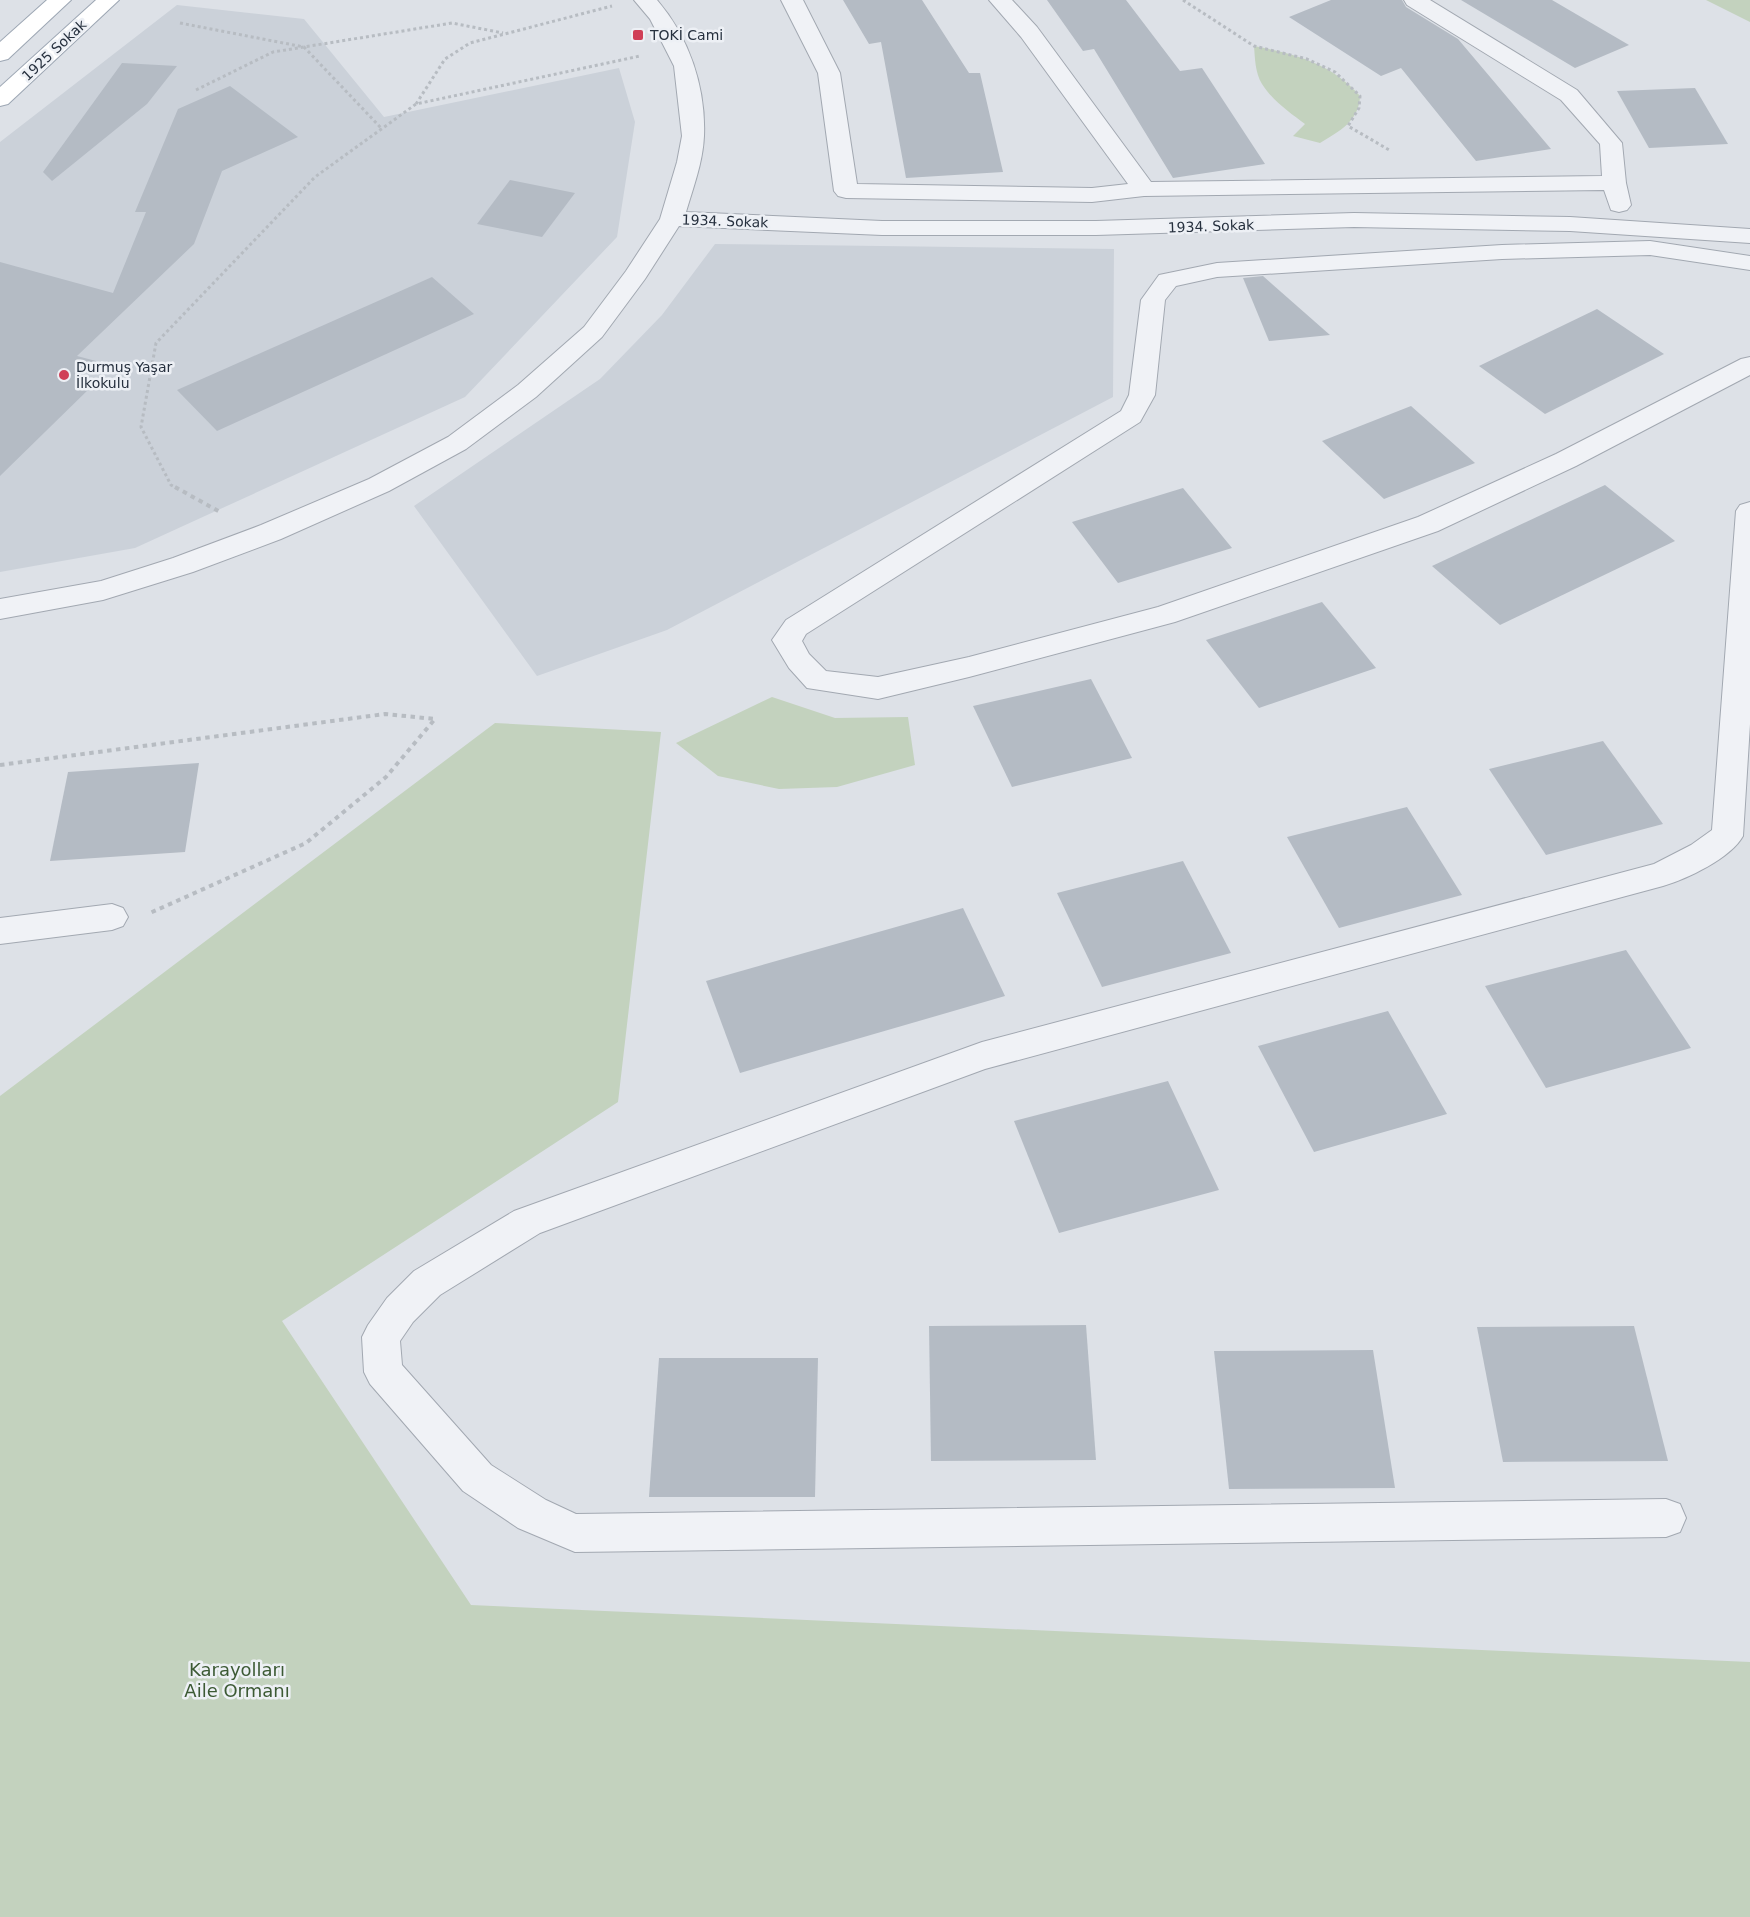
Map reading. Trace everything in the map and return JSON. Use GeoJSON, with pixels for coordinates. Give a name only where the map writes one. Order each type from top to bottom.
{"type":"FeatureCollection","features":[{"type":"Feature","properties":{"kind":"main road"},"geometry":{"type":"LineString","coordinates":[[0,54],[60,0]]}},
{"type":"Feature","properties":{"kind":"main road","name":"1925 Sokak"},"geometry":{"type":"LineString","coordinates":[[0,99],[108,0]]}},
{"type":"Feature","properties":{"kind":"street"},"geometry":{"type":"LineString","coordinates":[[0,609],[103,590],[194,561],[272,532],[379,485],[457,443],[527,391],[593,332],[636,274],[672,219],[689,162],[693,136],[685,66],[660,17],[645,0]]}},
{"type":"Feature","properties":{"kind":"street"},"geometry":{"type":"LineString","coordinates":[[792,0],[830,73],[846,191],[1092,195],[1144,189],[1614,183]]}},
{"type":"Feature","properties":{"kind":"street"},"geometry":{"type":"LineString","coordinates":[[1000,0],[1029,32],[1144,189]]}},
{"type":"Feature","properties":{"kind":"street"},"geometry":{"type":"LineString","coordinates":[[1415,0],[1569,95],[1611,143],[1614,183],[1624,227]]}},
{"type":"Feature","properties":{"kind":"street","name":"1934. Sokak"},"geometry":{"type":"LineString","coordinates":[[672,219],[882,228],[1108,228],[1354,220],[1624,227],[1750,236]]}},
{"type":"Feature","properties":{"kind":"street"},"geometry":{"type":"LineString","coordinates":[[1750,264],[1650,248],[1502,252],[1217,270],[1168,279],[1154,300],[1142,395],[1131,416],[795,627],[787,640],[799,661],[817,681],[878,688],[969,667],[1165,615],[1428,524],[1566,460],[1750,365]]}},
{"type":"Feature","properties":{"kind":"street"},"geometry":{"type":"LineString","coordinates":[[1666,1518],[575,1533],[532,1514],[477,1478],[383,1372],[381,1337],[400,1310],[427,1282],[527,1222],[982,1056],[1663,874],[1702,854],[1727,836],[1750,510]]}},
{"type":"Feature","properties":{"kind":"street"},"geometry":{"type":"LineString","coordinates":[[0,931],[112,917]]}},
{"type":"Feature","properties":{"kind":"path"},"geometry":{"type":"LineString","coordinates":[[1183,0],[1254,46],[1306,59],[1335,72],[1360,96],[1359,108],[1348,126],[1448,186]]}},
{"type":"Feature","properties":{"kind":"path"},"geometry":{"type":"LineString","coordinates":[[225,515],[171,485],[141,427],[156,343],[315,177],[416,104],[445,59],[470,43],[614,5]]}},
{"type":"Feature","properties":{"kind":"path"},"geometry":{"type":"LineString","coordinates":[[180,23],[304,47],[382,129]]}},
{"type":"Feature","properties":{"kind":"path"},"geometry":{"type":"LineString","coordinates":[[196,90],[273,52],[452,23],[503,33]]}},
{"type":"Feature","properties":{"kind":"path"},"geometry":{"type":"LineString","coordinates":[[416,104],[676,48]]}},
{"type":"Feature","properties":{"kind":"path"},"geometry":{"type":"LineString","coordinates":[[0,765],[385,714],[435,719],[386,777],[306,843],[152,912],[112,917]]}},
{"type":"Feature","properties":{"kind":"shaded area"},"geometry":{"type":"Polygon","coordinates":[[[177,5],[304,19],[384,117],[619,68],[635,122],[617,237],[465,397],[135,548],[0,572],[0,142],[177,5]]]}},
{"type":"Feature","properties":{"kind":"shaded area"},"geometry":{"type":"Polygon","coordinates":[[[715,244],[1114,249],[1113,397],[667,630],[537,676],[414,506],[600,379],[662,315],[715,244]]]}},
{"type":"Feature","properties":{"kind":"green space"},"geometry":{"type":"Polygon","coordinates":[[[1706,0],[1750,0],[1750,22],[1706,0]]]}},
{"type":"Feature","properties":{"kind":"green space"},"geometry":{"type":"Polygon","coordinates":[[[1254,46],[1298,57],[1337,75],[1360,96],[1359,105],[1352,119],[1320,143],[1293,136],[1305,124],[1276,101],[1262,84],[1257,70],[1254,46]]]}},
{"type":"Feature","properties":{"kind":"green space"},"geometry":{"type":"Polygon","coordinates":[[[772,697],[835,718],[908,717],[915,765],[837,787],[779,789],[718,776],[676,743],[772,697]]]}},
{"type":"Feature","properties":{"kind":"green space","name":"Karayolları Aile Ormanı"},"geometry":{"type":"Polygon","coordinates":[[[495,723],[661,732],[618,1102],[282,1321],[471,1605],[1750,1662],[1750,1917],[0,1917],[0,1096],[495,723]]]}},
{"type":"Feature","properties":{"kind":"building"},"geometry":{"type":"Polygon","coordinates":[[[843,0],[922,0],[969,73],[980,73],[1003,172],[906,178],[881,42],[869,44],[843,0]]]}},
{"type":"Feature","properties":{"kind":"building"},"geometry":{"type":"Polygon","coordinates":[[[1047,0],[1126,0],[1180,71],[1202,68],[1265,164],[1173,178],[1094,49],[1083,51],[1047,0]]]}},
{"type":"Feature","properties":{"kind":"building"},"geometry":{"type":"Polygon","coordinates":[[[1331,0],[1402,0],[1406,7],[1458,39],[1551,149],[1476,161],[1401,68],[1381,76],[1289,17],[1331,0]]]}},
{"type":"Feature","properties":{"kind":"building"},"geometry":{"type":"Polygon","coordinates":[[[1461,0],[1552,0],[1629,45],[1575,68],[1461,0]]]}},
{"type":"Feature","properties":{"kind":"building"},"geometry":{"type":"Polygon","coordinates":[[[122,63],[177,66],[147,104],[52,181],[43,172],[122,63]]]}},
{"type":"Feature","properties":{"kind":"building"},"geometry":{"type":"Polygon","coordinates":[[[230,86],[298,137],[222,171],[194,244],[77,356],[96,361],[75,382],[91,387],[0,476],[0,262],[113,293],[146,212],[135,212],[178,109],[230,86]]]}},
{"type":"Feature","properties":{"kind":"building"},"geometry":{"type":"Polygon","coordinates":[[[1695,88],[1728,144],[1649,148],[1617,91],[1695,88]]]}},
{"type":"Feature","properties":{"kind":"building"},"geometry":{"type":"Polygon","coordinates":[[[510,180],[575,193],[542,237],[477,224],[510,180]]]}},
{"type":"Feature","properties":{"kind":"building"},"geometry":{"type":"Polygon","coordinates":[[[1263,276],[1330,335],[1269,341],[1243,278],[1263,276]]]}},
{"type":"Feature","properties":{"kind":"building"},"geometry":{"type":"Polygon","coordinates":[[[432,277],[474,314],[217,431],[177,390],[432,277]]]}},
{"type":"Feature","properties":{"kind":"building"},"geometry":{"type":"Polygon","coordinates":[[[1597,309],[1664,354],[1545,414],[1479,366],[1597,309]]]}},
{"type":"Feature","properties":{"kind":"building"},"geometry":{"type":"Polygon","coordinates":[[[1411,406],[1475,463],[1384,499],[1322,441],[1411,406]]]}},
{"type":"Feature","properties":{"kind":"building"},"geometry":{"type":"Polygon","coordinates":[[[1605,485],[1675,541],[1500,625],[1432,566],[1605,485]]]}},
{"type":"Feature","properties":{"kind":"building"},"geometry":{"type":"Polygon","coordinates":[[[1183,488],[1232,548],[1118,583],[1072,522],[1183,488]]]}},
{"type":"Feature","properties":{"kind":"building"},"geometry":{"type":"Polygon","coordinates":[[[1322,602],[1376,668],[1259,708],[1206,640],[1322,602]]]}},
{"type":"Feature","properties":{"kind":"building"},"geometry":{"type":"Polygon","coordinates":[[[1091,679],[1132,758],[1012,787],[973,706],[1091,679]]]}},
{"type":"Feature","properties":{"kind":"building"},"geometry":{"type":"Polygon","coordinates":[[[1603,741],[1663,824],[1546,855],[1489,769],[1603,741]]]}},
{"type":"Feature","properties":{"kind":"building"},"geometry":{"type":"Polygon","coordinates":[[[199,763],[185,852],[50,861],[68,772],[199,763]]]}},
{"type":"Feature","properties":{"kind":"building"},"geometry":{"type":"Polygon","coordinates":[[[1407,807],[1462,895],[1339,928],[1287,837],[1407,807]]]}},
{"type":"Feature","properties":{"kind":"building"},"geometry":{"type":"Polygon","coordinates":[[[1183,861],[1231,953],[1102,987],[1057,893],[1183,861]]]}},
{"type":"Feature","properties":{"kind":"building"},"geometry":{"type":"Polygon","coordinates":[[[963,908],[1005,996],[740,1073],[706,981],[963,908]]]}},
{"type":"Feature","properties":{"kind":"building"},"geometry":{"type":"Polygon","coordinates":[[[1626,950],[1691,1048],[1546,1088],[1485,986],[1626,950]]]}},
{"type":"Feature","properties":{"kind":"building"},"geometry":{"type":"Polygon","coordinates":[[[1388,1011],[1447,1114],[1314,1152],[1258,1046],[1388,1011]]]}},
{"type":"Feature","properties":{"kind":"building"},"geometry":{"type":"Polygon","coordinates":[[[1168,1081],[1219,1190],[1059,1233],[1014,1121],[1168,1081]]]}},
{"type":"Feature","properties":{"kind":"building"},"geometry":{"type":"Polygon","coordinates":[[[1086,1325],[1096,1460],[931,1461],[929,1326],[1086,1325]]]}},
{"type":"Feature","properties":{"kind":"building"},"geometry":{"type":"Polygon","coordinates":[[[1634,1326],[1668,1461],[1503,1462],[1477,1327],[1634,1326]]]}},
{"type":"Feature","properties":{"kind":"building"},"geometry":{"type":"Polygon","coordinates":[[[1373,1350],[1395,1488],[1229,1489],[1214,1351],[1373,1350]]]}},
{"type":"Feature","properties":{"kind":"building"},"geometry":{"type":"Polygon","coordinates":[[[659,1358],[818,1358],[815,1497],[649,1497],[659,1358]]]}},
{"type":"Feature","properties":{"kind":"place","name":"TOKİ Cami"},"geometry":{"type":"Point","coordinates":[638,35]}},
{"type":"Feature","properties":{"kind":"place","name":"Durmuş Yaşar İlkokulu"},"geometry":{"type":"Point","coordinates":[64,375]}}]}
